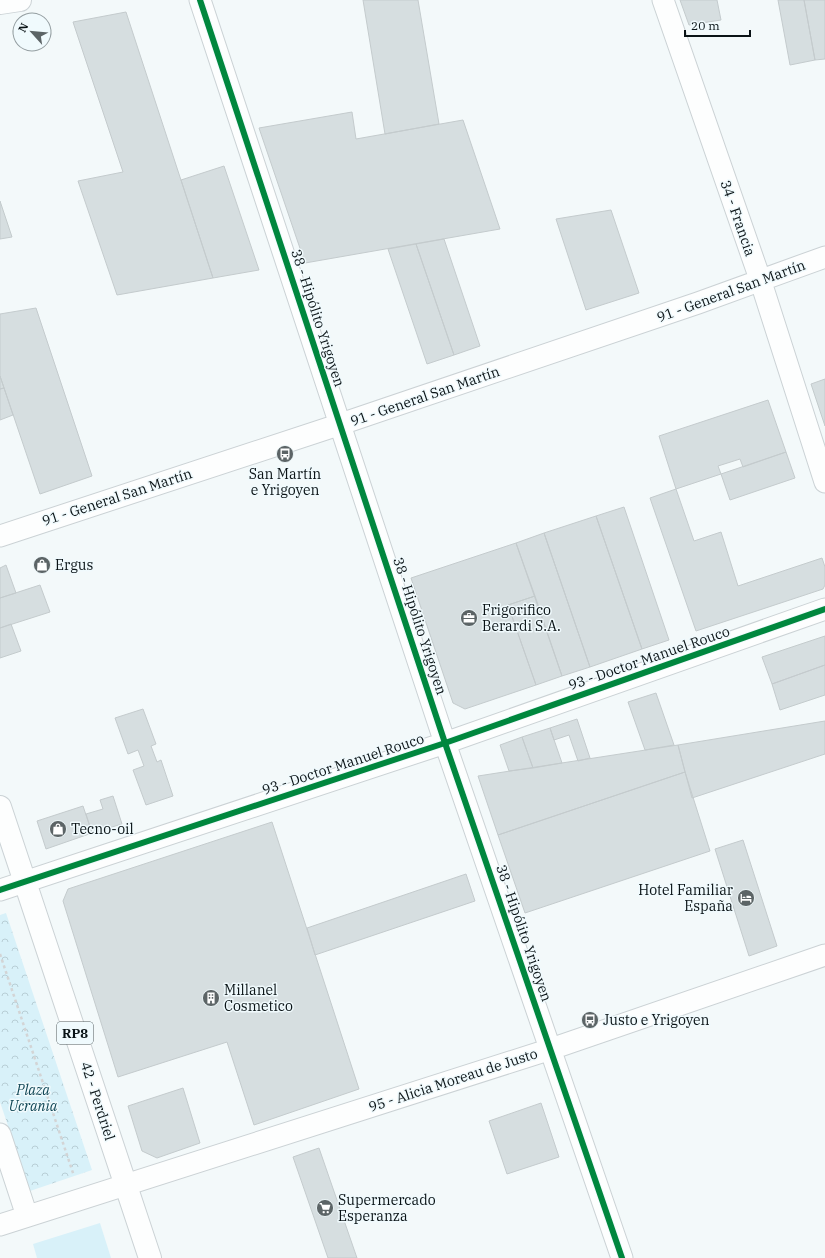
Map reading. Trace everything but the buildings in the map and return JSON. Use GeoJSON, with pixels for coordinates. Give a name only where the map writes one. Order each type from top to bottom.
{"type":"FeatureCollection","features":[{"type":"Feature","properties":{"kind":"main road"},"geometry":{"type":"LineString","coordinates":[[0,3],[20,0]]}},
{"type":"Feature","properties":{"kind":"main road","name":"42 - Perdriel"},"geometry":{"type":"LineString","coordinates":[[0,807],[150,1258]]}},
{"type":"Feature","properties":{"kind":"street","name":"38 - Hipólito Yrigoyen"},"geometry":{"type":"LineString","coordinates":[[200,0],[445,743],[622,1258]]}},
{"type":"Feature","properties":{"kind":"street","name":"34 - Francia"},"geometry":{"type":"LineString","coordinates":[[663,0],[760,280],[825,482]]}},
{"type":"Feature","properties":{"kind":"street","name":"91 - General San Martín"},"geometry":{"type":"LineString","coordinates":[[0,536],[341,424],[698,303],[825,257]]}},
{"type":"Feature","properties":{"kind":"street","name":"93 - Doctor Manuel Rouco"},"geometry":{"type":"LineString","coordinates":[[0,890],[445,743],[825,609]]}},
{"type":"Feature","properties":{"kind":"street","name":"95 - Alicia Moreau de Justo"},"geometry":{"type":"LineString","coordinates":[[0,1225],[551,1049],[825,955]]}},
{"type":"Feature","properties":{"kind":"street"},"geometry":{"type":"LineString","coordinates":[[0,1134],[27,1216]]}},
{"type":"Feature","properties":{"kind":"path"},"geometry":{"type":"LineString","coordinates":[[0,954],[74,1176]]}},
{"type":"Feature","properties":{"kind":"green space","name":"Plaza Ucrania"},"geometry":{"type":"Polygon","coordinates":[[[6,913],[92,1170],[30,1191],[0,1102],[0,915],[6,913]]]}},
{"type":"Feature","properties":{"kind":"green space"},"geometry":{"type":"Polygon","coordinates":[[[100,1223],[111,1258],[37,1258],[33,1244],[100,1223]]]}},
{"type":"Feature","properties":{"kind":"cycle path"},"geometry":{"type":"LineString","coordinates":[[200,0],[445,743],[622,1258]]}},
{"type":"Feature","properties":{"kind":"cycle path"},"geometry":{"type":"LineString","coordinates":[[0,890],[445,743],[825,609]]}},
{"type":"Feature","properties":{"kind":"place","name":"San Martín e Yrigoyen"},"geometry":{"type":"Point","coordinates":[285,454]}},
{"type":"Feature","properties":{"kind":"place","name":"Ergus"},"geometry":{"type":"Point","coordinates":[42,565]}},
{"type":"Feature","properties":{"kind":"place","name":"Frigorifico Berardi S.A."},"geometry":{"type":"Point","coordinates":[469,618]}},
{"type":"Feature","properties":{"kind":"place","name":"Tecno-oil"},"geometry":{"type":"Point","coordinates":[58,829]}},
{"type":"Feature","properties":{"kind":"place","name":"Hotel Familiar España"},"geometry":{"type":"Point","coordinates":[746,898]}},
{"type":"Feature","properties":{"kind":"place","name":"Millanel Cosmetico"},"geometry":{"type":"Point","coordinates":[211,998]}},
{"type":"Feature","properties":{"kind":"place","name":"Justo e Yrigoyen"},"geometry":{"type":"Point","coordinates":[590,1020]}},
{"type":"Feature","properties":{"kind":"place","name":"Supermercado Esperanza"},"geometry":{"type":"Point","coordinates":[325,1208]}}]}
